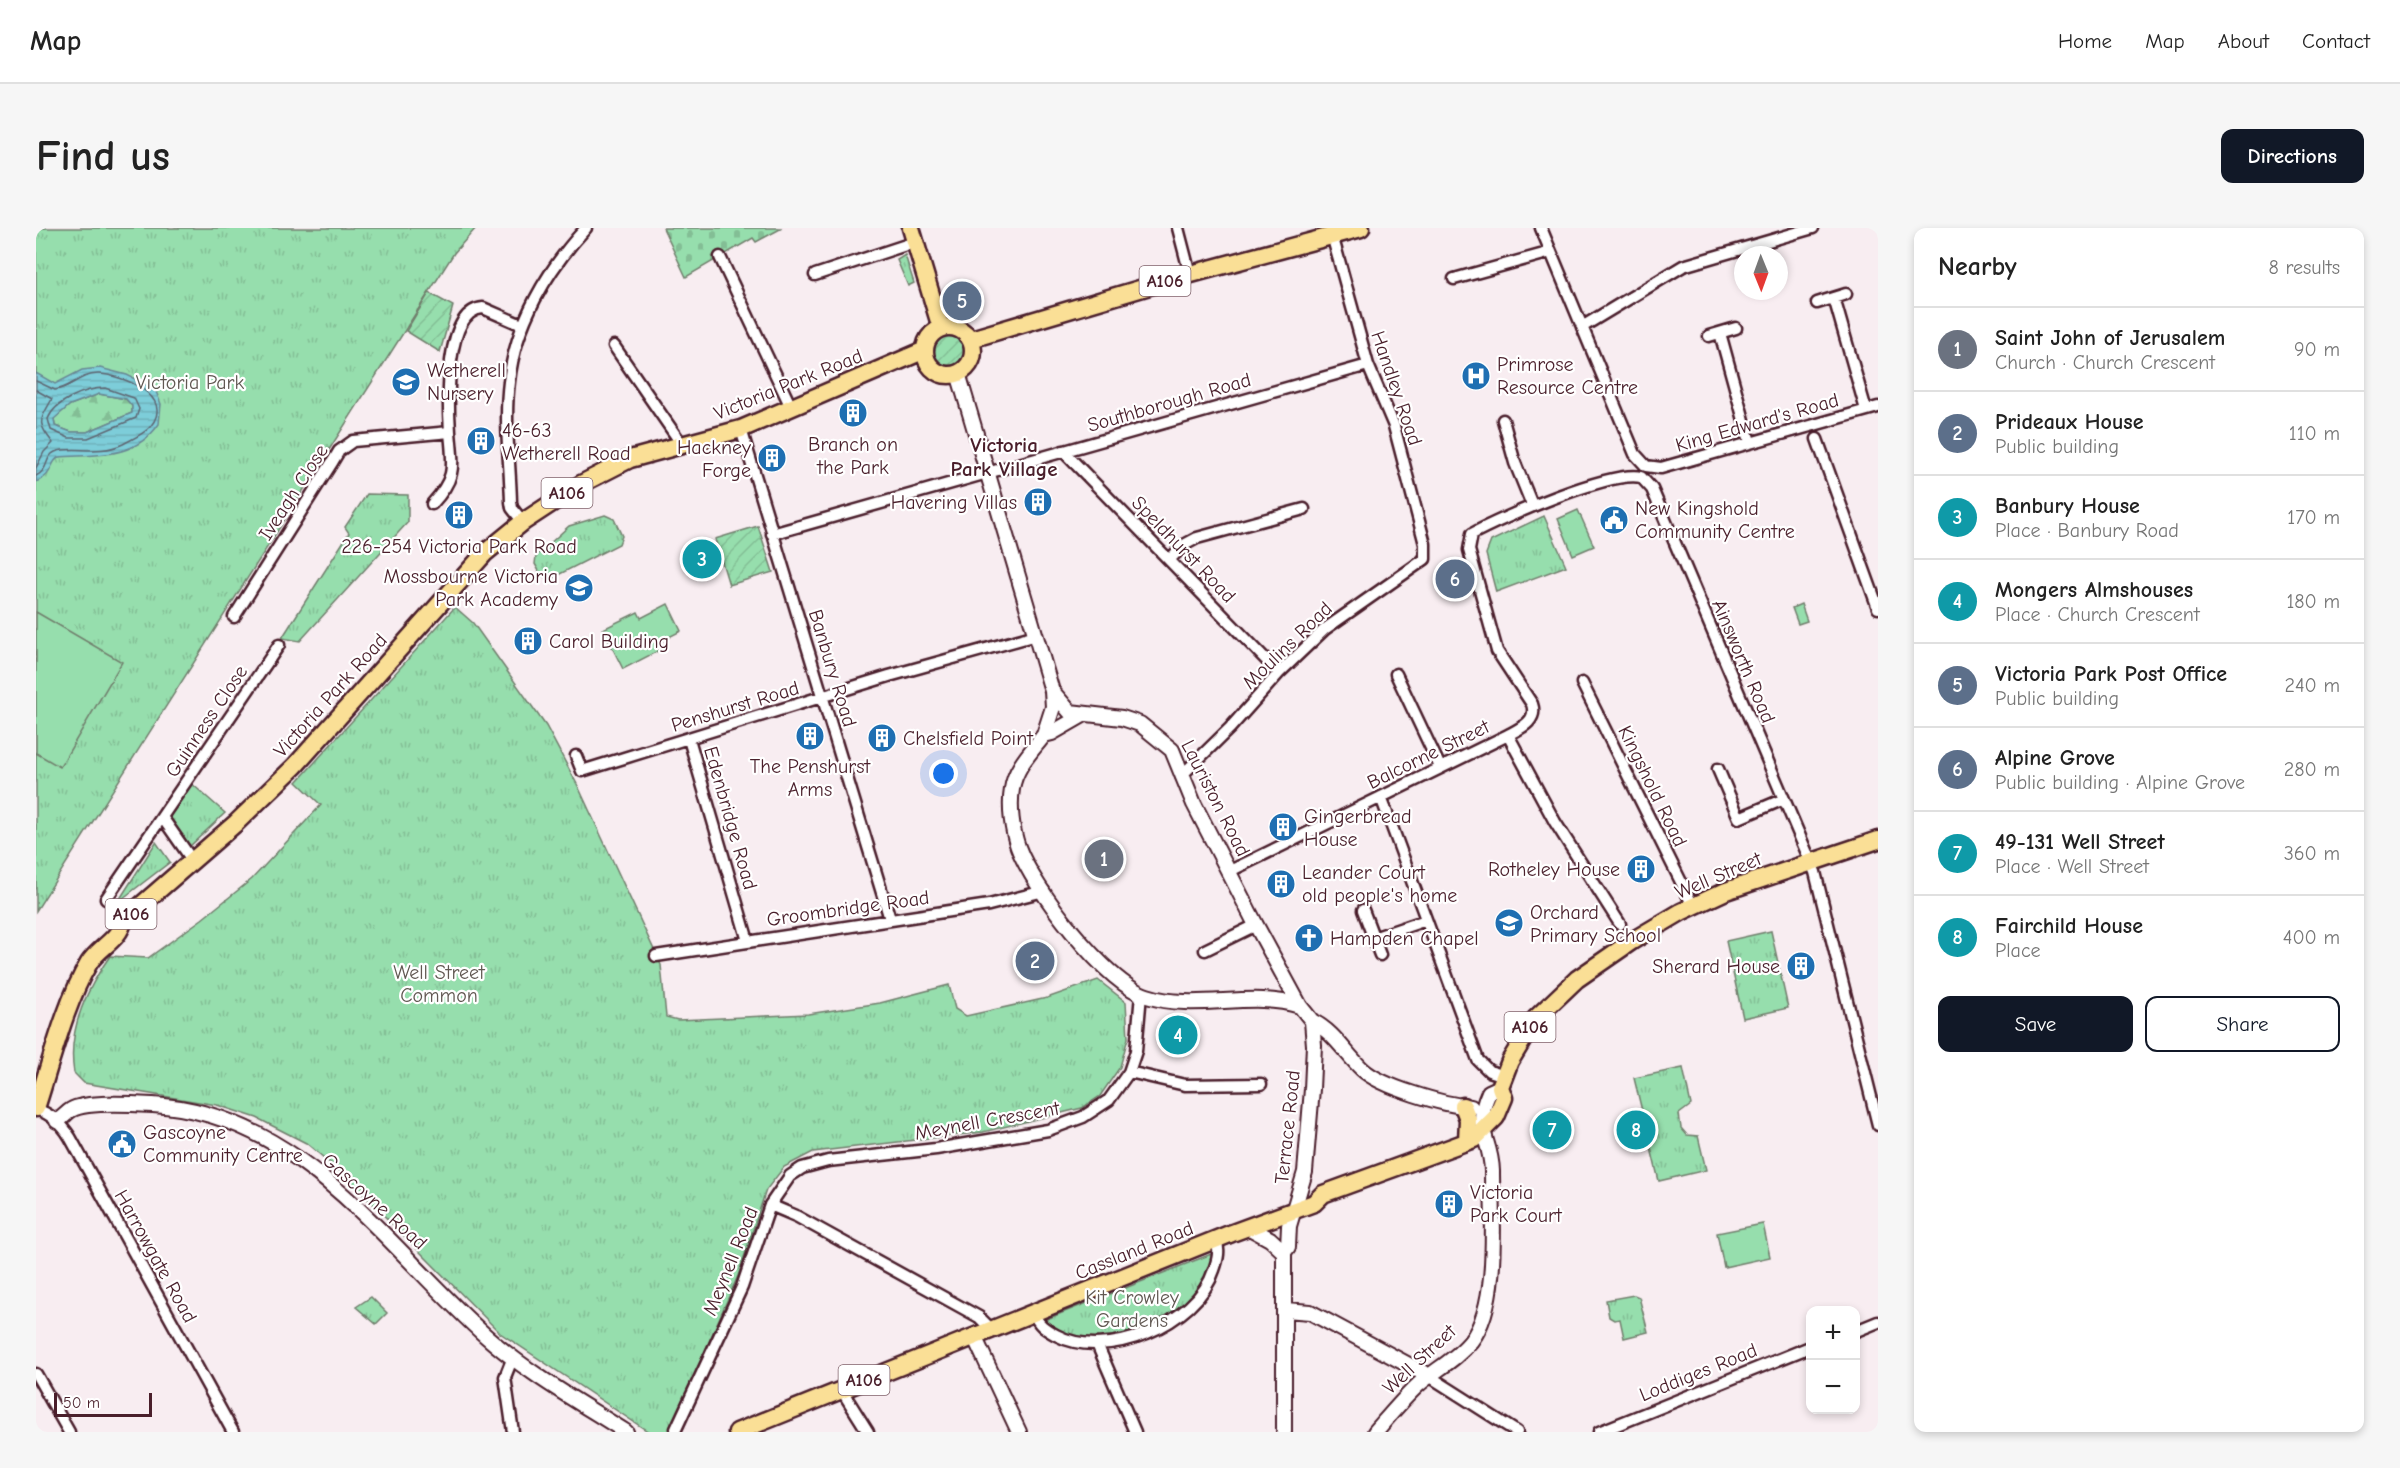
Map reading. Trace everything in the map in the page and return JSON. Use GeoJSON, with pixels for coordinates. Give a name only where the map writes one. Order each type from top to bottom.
{"type":"FeatureCollection","features":[{"type":"Feature","properties":{"kind":"main road","name":"A106"},"geometry":{"type":"LineString","coordinates":[[971,339],[1190,274],[1361,228]]}},
{"type":"Feature","properties":{"kind":"main road"},"geometry":{"type":"LineString","coordinates":[[913,235],[941,328]]}},
{"type":"Feature","properties":{"kind":"main road"},"geometry":{"type":"LineString","coordinates":[[941,328],[958,328],[971,339],[974,353],[971,361],[958,373],[941,373],[933,369],[928,362],[925,350],[931,334],[941,328]]}},
{"type":"Feature","properties":{"kind":"main road","name":"Victoria Park Road"},"geometry":{"type":"LineString","coordinates":[[36,1108],[76,987],[96,952],[117,934],[123,921],[236,823],[295,766],[485,553],[523,522],[604,471],[630,459],[741,429],[925,350]]}},
{"type":"Feature","properties":{"kind":"main road","name":"Well Street"},"geometry":{"type":"LineString","coordinates":[[1482,1133],[1500,1108],[1504,1098],[1503,1081],[1510,1061],[1536,1018],[1577,979],[1632,941],[1693,906],[1726,891],[1878,840]]}},
{"type":"Feature","properties":{"kind":"main road"},"geometry":{"type":"LineString","coordinates":[[1463,1106],[1468,1119],[1467,1141]]}},
{"type":"Feature","properties":{"kind":"main road","name":"Cassland Road"},"geometry":{"type":"LineString","coordinates":[[737,1432],[1216,1239],[1314,1203],[1323,1194],[1467,1141],[1482,1133]]}},
{"type":"Feature","properties":{"kind":"street"},"geometry":{"type":"LineString","coordinates":[[523,522],[512,508],[511,501],[508,403],[514,353],[522,325],[547,280],[569,246],[586,228]]}},
{"type":"Feature","properties":{"kind":"street"},"geometry":{"type":"LineString","coordinates":[[1178,228],[1190,274]]}},
{"type":"Feature","properties":{"kind":"street","name":"Ainsworth Road"},"geometry":{"type":"LineString","coordinates":[[1541,228],[1635,454],[1653,489],[1697,598],[1811,862],[1830,927],[1878,1125]]}},
{"type":"Feature","properties":{"kind":"street"},"geometry":{"type":"LineString","coordinates":[[1582,327],[1683,266],[1813,228]]}},
{"type":"Feature","properties":{"kind":"street"},"geometry":{"type":"LineString","coordinates":[[815,275],[913,235]]}},
{"type":"Feature","properties":{"kind":"street","name":"Handley Road"},"geometry":{"type":"LineString","coordinates":[[1332,235],[1368,365],[1394,426],[1426,553]]}},
{"type":"Feature","properties":{"kind":"street"},"geometry":{"type":"LineString","coordinates":[[1454,279],[1551,252]]}},
{"type":"Feature","properties":{"kind":"street"},"geometry":{"type":"LineString","coordinates":[[720,257],[791,407]]}},
{"type":"Feature","properties":{"kind":"street"},"geometry":{"type":"LineString","coordinates":[[1817,303],[1846,294]]}},
{"type":"Feature","properties":{"kind":"street"},"geometry":{"type":"LineString","coordinates":[[1834,298],[1866,410]]}},
{"type":"Feature","properties":{"kind":"street"},"geometry":{"type":"LineString","coordinates":[[432,504],[448,486],[454,471],[450,432],[450,383],[457,331],[463,318],[475,309],[483,308],[522,325]]}},
{"type":"Feature","properties":{"kind":"street"},"geometry":{"type":"LineString","coordinates":[[1736,328],[1714,334],[1750,442]]}},
{"type":"Feature","properties":{"kind":"street"},"geometry":{"type":"LineString","coordinates":[[614,346],[683,446]]}},
{"type":"Feature","properties":{"kind":"street","name":"Southborough Road"},"geometry":{"type":"LineString","coordinates":[[772,534],[1368,365]]}},
{"type":"Feature","properties":{"kind":"street","name":"Lauriston Road"},"geometry":{"type":"LineString","coordinates":[[958,373],[1052,691],[1053,707],[1044,735]]}},
{"type":"Feature","properties":{"kind":"street","name":"King Edward's Road"},"geometry":{"type":"LineString","coordinates":[[1508,735],[1531,720],[1534,708],[1497,651],[1469,550],[1472,534],[1532,505],[1644,471],[1878,407]]}},
{"type":"Feature","properties":{"kind":"street"},"geometry":{"type":"LineString","coordinates":[[1503,420],[1515,463],[1532,505]]}},
{"type":"Feature","properties":{"kind":"street","name":"Banbury Road"},"geometry":{"type":"LineString","coordinates":[[741,429],[772,534],[825,697],[890,919]]}},
{"type":"Feature","properties":{"kind":"street","name":"Iveagh Close"},"geometry":{"type":"LineString","coordinates":[[234,617],[333,461],[346,445],[361,440],[450,432]]}},
{"type":"Feature","properties":{"kind":"street"},"geometry":{"type":"LineString","coordinates":[[1817,439],[1878,608]]}},
{"type":"Feature","properties":{"kind":"street","name":"Speldhurst Road"},"geometry":{"type":"LineString","coordinates":[[1063,451],[1279,673]]}},
{"type":"Feature","properties":{"kind":"street"},"geometry":{"type":"LineString","coordinates":[[1170,559],[1184,545],[1197,538],[1304,509]]}},
{"type":"Feature","properties":{"kind":"street","name":"Moulins Road"},"geometry":{"type":"LineString","coordinates":[[1181,776],[1230,728],[1279,673],[1325,629],[1423,563],[1426,553]]}},
{"type":"Feature","properties":{"kind":"street","name":"Penshurst Road"},"geometry":{"type":"LineString","coordinates":[[576,756],[582,771],[889,676],[1036,635]]}},
{"type":"Feature","properties":{"kind":"street","name":"Guinness Close"},"geometry":{"type":"LineString","coordinates":[[106,899],[279,645]]}},
{"type":"Feature","properties":{"kind":"street"},"geometry":{"type":"LineString","coordinates":[[1396,674],[1440,766]]}},
{"type":"Feature","properties":{"kind":"street","name":"Kingshold Road"},"geometry":{"type":"LineString","coordinates":[[1582,682],[1693,906]]}},
{"type":"Feature","properties":{"kind":"street","name":"Lauriston Road"},"geometry":{"type":"LineString","coordinates":[[1052,691],[1070,712],[1122,718],[1140,724],[1172,750],[1181,776],[1256,925],[1300,1006]]}},
{"type":"Feature","properties":{"kind":"street"},"geometry":{"type":"LineString","coordinates":[[1085,714],[1052,733],[1044,735],[1024,760],[1011,792],[1011,812],[1019,848],[1044,891],[1099,964],[1124,985],[1141,994],[1178,1002],[1277,1001],[1300,1006],[1312,1021],[1330,1034],[1360,1068],[1375,1079],[1463,1106],[1483,1105]]}},
{"type":"Feature","properties":{"kind":"street","name":"Balcorne Street"},"geometry":{"type":"LineString","coordinates":[[1230,871],[1440,766],[1508,735],[1554,822],[1620,924]]}},
{"type":"Feature","properties":{"kind":"street","name":"Edenbridge Road"},"geometry":{"type":"LineString","coordinates":[[689,739],[748,941]]}},
{"type":"Feature","properties":{"kind":"street"},"geometry":{"type":"LineString","coordinates":[[1718,769],[1738,818],[1784,799]]}},
{"type":"Feature","properties":{"kind":"street"},"geometry":{"type":"LineString","coordinates":[[1381,797],[1478,1060],[1503,1081]]}},
{"type":"Feature","properties":{"kind":"street"},"geometry":{"type":"LineString","coordinates":[[162,817],[192,861]]}},
{"type":"Feature","properties":{"kind":"street","name":"Groombridge Road"},"geometry":{"type":"LineString","coordinates":[[656,956],[990,905],[1044,891]]}},
{"type":"Feature","properties":{"kind":"street"},"geometry":{"type":"LineString","coordinates":[[1363,910],[1380,955]]}},
{"type":"Feature","properties":{"kind":"street"},"geometry":{"type":"LineString","coordinates":[[1373,938],[1426,920]]}},
{"type":"Feature","properties":{"kind":"street"},"geometry":{"type":"LineString","coordinates":[[1205,950],[1256,925]]}},
{"type":"Feature","properties":{"kind":"street"},"geometry":{"type":"LineString","coordinates":[[1277,1001],[1284,993],[1287,981]]}},
{"type":"Feature","properties":{"kind":"street","name":"Meynell Crescent"},"geometry":{"type":"LineString","coordinates":[[770,1205],[790,1176],[802,1168],[828,1161],[936,1149],[1065,1126],[1110,1100],[1128,1071],[1136,1051],[1141,994]]}},
{"type":"Feature","properties":{"kind":"street","name":"Terrace Road"},"geometry":{"type":"LineString","coordinates":[[1284,1432],[1286,1310],[1284,1252],[1288,1247],[1294,1209],[1305,1178],[1313,1078],[1312,1021]]}},
{"type":"Feature","properties":{"kind":"street"},"geometry":{"type":"LineString","coordinates":[[1128,1071],[1185,1085],[1261,1084]]}},
{"type":"Feature","properties":{"kind":"street","name":"Well Street"},"geometry":{"type":"LineString","coordinates":[[1375,1432],[1429,1376],[1472,1340],[1482,1318],[1487,1300],[1490,1272],[1492,1167],[1482,1133],[1483,1105],[1489,1092],[1503,1081]]}},
{"type":"Feature","properties":{"kind":"street","name":"Gascoyne Road"},"geometry":{"type":"LineString","coordinates":[[57,1121],[78,1108],[139,1104],[205,1112],[282,1147],[321,1176],[366,1215],[488,1338],[626,1432]]}},
{"type":"Feature","properties":{"kind":"street","name":"Harrowgate Road"},"geometry":{"type":"LineString","coordinates":[[36,1108],[46,1112],[57,1121],[70,1137],[233,1432]]}},
{"type":"Feature","properties":{"kind":"street"},"geometry":{"type":"LineString","coordinates":[[1305,1178],[1323,1194]]}},
{"type":"Feature","properties":{"kind":"street","name":"Meynell Road"},"geometry":{"type":"LineString","coordinates":[[676,1429],[742,1287],[770,1205],[796,1216],[979,1317],[992,1329]]}},
{"type":"Feature","properties":{"kind":"street"},"geometry":{"type":"LineString","coordinates":[[1248,1227],[1270,1239],[1284,1252]]}},
{"type":"Feature","properties":{"kind":"street","name":"Cassland Road"},"geometry":{"type":"LineString","coordinates":[[1034,1313],[1037,1322],[1060,1337],[1097,1344],[1133,1337],[1155,1329],[1188,1310],[1207,1288],[1213,1274],[1219,1247],[1216,1239]]}},
{"type":"Feature","properties":{"kind":"street"},"geometry":{"type":"LineString","coordinates":[[1286,1310],[1310,1312],[1429,1376],[1515,1432]]}},
{"type":"Feature","properties":{"kind":"street"},"geometry":{"type":"LineString","coordinates":[[1860,1329],[1878,1322]]}},
{"type":"Feature","properties":{"kind":"street"},"geometry":{"type":"LineString","coordinates":[[974,1336],[1018,1432]]}},
{"type":"Feature","properties":{"kind":"street"},"geometry":{"type":"LineString","coordinates":[[1097,1344],[1135,1432]]}},
{"type":"Feature","properties":{"kind":"street","name":"Loddiges Road"},"geometry":{"type":"LineString","coordinates":[[1599,1432],[1806,1349]]}},
{"type":"Feature","properties":{"kind":"street"},"geometry":{"type":"LineString","coordinates":[[513,1357],[505,1377],[513,1432]]}},
{"type":"Feature","properties":{"kind":"street"},"geometry":{"type":"LineString","coordinates":[[36,1374],[69,1432]]}},
{"type":"Feature","properties":{"kind":"street"},"geometry":{"type":"LineString","coordinates":[[840,1389],[868,1432]]}},
{"type":"Feature","properties":{"kind":"green space","name":"Victoria Park"},"geometry":{"type":"Polygon","coordinates":[[[36,228],[476,228],[454,253],[36,911],[36,228]]]}},
{"type":"Feature","properties":{"kind":"green space"},"geometry":{"type":"Polygon","coordinates":[[[663,228],[782,228],[756,242],[753,238],[686,277],[663,228]]]}},
{"type":"Feature","properties":{"kind":"green space"},"geometry":{"type":"Polygon","coordinates":[[[905,255],[914,283],[908,286],[897,260],[905,255]]]}},
{"type":"Feature","properties":{"kind":"green space"},"geometry":{"type":"Polygon","coordinates":[[[429,293],[453,306],[440,352],[406,331],[429,293]]]}},
{"type":"Feature","properties":{"kind":"green space"},"geometry":{"type":"Polygon","coordinates":[[[949,335],[960,340],[965,351],[960,362],[949,367],[938,362],[933,351],[938,340],[949,335]]]}},
{"type":"Feature","properties":{"kind":"green space"},"geometry":{"type":"Polygon","coordinates":[[[99,394],[126,399],[132,406],[132,413],[87,432],[71,432],[55,426],[54,418],[70,405],[99,394]]]}},
{"type":"Feature","properties":{"kind":"green space"},"geometry":{"type":"Polygon","coordinates":[[[367,494],[408,495],[408,522],[300,641],[282,638],[349,533],[345,527],[367,494]]]}},
{"type":"Feature","properties":{"kind":"green space"},"geometry":{"type":"Polygon","coordinates":[[[1578,510],[1594,546],[1573,555],[1558,519],[1578,510]]]}},
{"type":"Feature","properties":{"kind":"green space"},"geometry":{"type":"Polygon","coordinates":[[[605,515],[614,519],[622,536],[619,544],[552,578],[542,576],[535,564],[536,556],[569,526],[605,515]]]}},
{"type":"Feature","properties":{"kind":"green space"},"geometry":{"type":"Polygon","coordinates":[[[1544,516],[1566,566],[1496,592],[1486,554],[1491,541],[1544,516]]]}},
{"type":"Feature","properties":{"kind":"green space"},"geometry":{"type":"Polygon","coordinates":[[[758,526],[773,572],[729,585],[715,539],[758,526]]]}},
{"type":"Feature","properties":{"kind":"green space"},"geometry":{"type":"Polygon","coordinates":[[[668,604],[681,631],[655,644],[658,651],[623,669],[603,629],[638,612],[641,618],[668,604]]]}},
{"type":"Feature","properties":{"kind":"green space"},"geometry":{"type":"Polygon","coordinates":[[[1801,604],[1807,621],[1798,624],[1792,608],[1801,604]]]}},
{"type":"Feature","properties":{"kind":"green space","name":"Well Street Common"},"geometry":{"type":"Polygon","coordinates":[[[455,607],[473,623],[546,726],[578,786],[661,965],[666,1017],[678,1020],[808,1014],[880,1003],[949,985],[955,1009],[966,1016],[1047,998],[1098,980],[1126,1002],[1128,1038],[1120,1067],[1100,1096],[1082,1108],[983,1132],[813,1152],[784,1167],[766,1190],[738,1276],[669,1432],[649,1432],[500,1333],[342,1173],[306,1143],[257,1118],[217,1105],[84,1083],[74,1073],[73,1042],[80,1012],[93,983],[110,956],[148,958],[252,879],[321,805],[297,782],[455,607]]]}},
{"type":"Feature","properties":{"kind":"green space"},"geometry":{"type":"Polygon","coordinates":[[[36,612],[122,662],[60,767],[36,753],[36,612]]]}},
{"type":"Feature","properties":{"kind":"green space"},"geometry":{"type":"Polygon","coordinates":[[[191,783],[225,813],[189,847],[168,817],[191,783]]]}},
{"type":"Feature","properties":{"kind":"green space"},"geometry":{"type":"Polygon","coordinates":[[[156,842],[170,862],[118,902],[156,842]]]}},
{"type":"Feature","properties":{"kind":"green space"},"geometry":{"type":"Polygon","coordinates":[[[1771,931],[1788,1008],[1743,1018],[1726,941],[1771,931]]]}},
{"type":"Feature","properties":{"kind":"green space"},"geometry":{"type":"Polygon","coordinates":[[[1683,1068],[1691,1105],[1679,1114],[1681,1128],[1687,1135],[1698,1136],[1706,1170],[1659,1181],[1634,1078],[1683,1068]]]}},
{"type":"Feature","properties":{"kind":"green space"},"geometry":{"type":"Polygon","coordinates":[[[1763,1224],[1770,1257],[1724,1267],[1717,1233],[1763,1224]]]}},
{"type":"Feature","properties":{"kind":"green space","name":"Kit Crowley Gardens"},"geometry":{"type":"Polygon","coordinates":[[[1214,1253],[1202,1285],[1186,1305],[1142,1328],[1110,1337],[1081,1338],[1061,1331],[1044,1320],[1214,1253]]]}},
{"type":"Feature","properties":{"kind":"green space"},"geometry":{"type":"Polygon","coordinates":[[[1634,1295],[1639,1297],[1648,1332],[1624,1338],[1620,1319],[1614,1320],[1609,1317],[1606,1300],[1634,1295]]]}},
{"type":"Feature","properties":{"kind":"green space"},"geometry":{"type":"Polygon","coordinates":[[[371,1297],[387,1313],[376,1324],[356,1307],[371,1297]]]}},
{"type":"Feature","properties":{"kind":"water"},"geometry":{"type":"Polygon","coordinates":[[[100,368],[127,375],[155,389],[161,404],[159,424],[138,444],[114,453],[59,457],[46,476],[36,482],[36,373],[55,384],[82,370],[100,368]],[[99,394],[70,405],[54,419],[55,426],[71,432],[87,432],[132,413],[132,406],[126,399],[99,394]]]}},
{"type":"Feature","properties":{"kind":"place","name":"Victoria Park Post Office"},"geometry":{"type":"Point","coordinates":[962,301]}},
{"type":"Feature","properties":{"kind":"place","name":"Primrose Resource Centre"},"geometry":{"type":"Point","coordinates":[1476,376]}},
{"type":"Feature","properties":{"kind":"place","name":"Wetherell Nursery"},"geometry":{"type":"Point","coordinates":[406,382]}},
{"type":"Feature","properties":{"kind":"place","name":"Branch on the Park"},"geometry":{"type":"Point","coordinates":[853,413]}},
{"type":"Feature","properties":{"kind":"place","name":"46-63 Wetherell Road"},"geometry":{"type":"Point","coordinates":[481,441]}},
{"type":"Feature","properties":{"kind":"place","name":"Hackney Forge"},"geometry":{"type":"Point","coordinates":[772,458]}},
{"type":"Feature","properties":{"kind":"place","name":"Havering Villas"},"geometry":{"type":"Point","coordinates":[1038,502]}},
{"type":"Feature","properties":{"kind":"place","name":"226-254 Victoria Park Road"},"geometry":{"type":"Point","coordinates":[459,515]}},
{"type":"Feature","properties":{"kind":"place","name":"New Kingshold Community Centre"},"geometry":{"type":"Point","coordinates":[1614,520]}},
{"type":"Feature","properties":{"kind":"place","name":"Banbury House"},"geometry":{"type":"Point","coordinates":[702,559]}},
{"type":"Feature","properties":{"kind":"place","name":"Alpine Grove"},"geometry":{"type":"Point","coordinates":[1455,579]}},
{"type":"Feature","properties":{"kind":"place","name":"Mossbourne Victoria Park Academy"},"geometry":{"type":"Point","coordinates":[579,588]}},
{"type":"Feature","properties":{"kind":"place","name":"Carol Building"},"geometry":{"type":"Point","coordinates":[528,641]}},
{"type":"Feature","properties":{"kind":"place","name":"The Penshurst Arms"},"geometry":{"type":"Point","coordinates":[810,736]}},
{"type":"Feature","properties":{"kind":"place","name":"Chelsfield Point"},"geometry":{"type":"Point","coordinates":[882,738]}},
{"type":"Feature","properties":{"kind":"place","name":"Gingerbread House"},"geometry":{"type":"Point","coordinates":[1283,827]}},
{"type":"Feature","properties":{"kind":"place","name":"Saint John of Jerusalem"},"geometry":{"type":"Point","coordinates":[1104,859]}},
{"type":"Feature","properties":{"kind":"place","name":"Rotheley House"},"geometry":{"type":"Point","coordinates":[1641,869]}},
{"type":"Feature","properties":{"kind":"place","name":"Leander Court old people's home"},"geometry":{"type":"Point","coordinates":[1281,884]}},
{"type":"Feature","properties":{"kind":"place","name":"Orchard Primary School"},"geometry":{"type":"Point","coordinates":[1509,923]}},
{"type":"Feature","properties":{"kind":"place","name":"Hampden Chapel"},"geometry":{"type":"Point","coordinates":[1309,938]}},
{"type":"Feature","properties":{"kind":"place","name":"Prideaux House"},"geometry":{"type":"Point","coordinates":[1035,961]}},
{"type":"Feature","properties":{"kind":"place","name":"Sherard House"},"geometry":{"type":"Point","coordinates":[1801,966]}},
{"type":"Feature","properties":{"kind":"place","name":"Mongers Almshouses"},"geometry":{"type":"Point","coordinates":[1178,1035]}},
{"type":"Feature","properties":{"kind":"place","name":"49-131 Well Street"},"geometry":{"type":"Point","coordinates":[1552,1130]}},
{"type":"Feature","properties":{"kind":"place","name":"Fairchild House"},"geometry":{"type":"Point","coordinates":[1636,1130]}},
{"type":"Feature","properties":{"kind":"place","name":"Gascoyne Community Centre"},"geometry":{"type":"Point","coordinates":[122,1144]}},
{"type":"Feature","properties":{"kind":"place","name":"Victoria Park Court"},"geometry":{"type":"Point","coordinates":[1449,1204]}},
{"type":"Feature","properties":{"kind":"district","name":"Victoria Park Village"},"geometry":{"type":"Point","coordinates":[1004,457]}}]}
